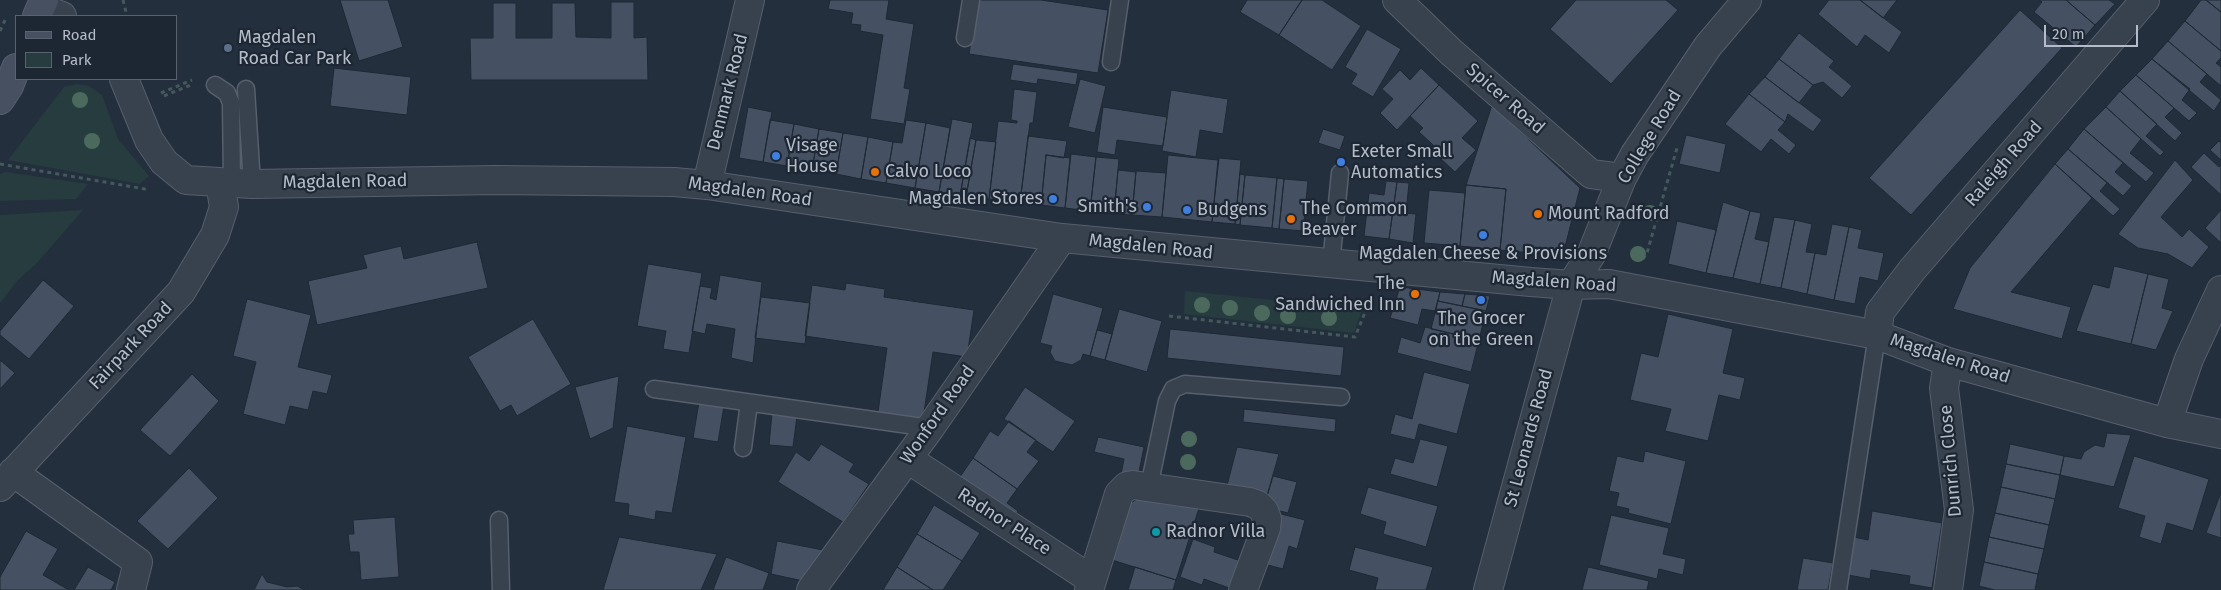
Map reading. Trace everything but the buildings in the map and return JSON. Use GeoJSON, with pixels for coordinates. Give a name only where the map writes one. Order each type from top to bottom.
{"type":"FeatureCollection","features":[{"type":"Feature","properties":{"kind":"main road"},"geometry":{"type":"LineString","coordinates":[[0,100],[9,86],[15,71]]}},
{"type":"Feature","properties":{"kind":"street","name":"Denmark Road"},"geometry":{"type":"LineString","coordinates":[[707,185],[750,0]]}},
{"type":"Feature","properties":{"kind":"street","name":"Spicer Road"},"geometry":{"type":"LineString","coordinates":[[1397,0],[1452,52],[1591,174],[1622,178]]}},
{"type":"Feature","properties":{"kind":"street","name":"College Road"},"geometry":{"type":"LineString","coordinates":[[1571,285],[1591,255],[1622,178],[1635,154],[1708,46],[1747,0]]}},
{"type":"Feature","properties":{"kind":"street","name":"Raleigh Road"},"geometry":{"type":"LineString","coordinates":[[1877,335],[1880,312],[1912,270],[2145,0]]}},
{"type":"Feature","properties":{"kind":"street","name":"Magdalen Road"},"geometry":{"type":"LineString","coordinates":[[124,80],[149,140],[172,171],[186,180],[244,183],[496,180],[674,182],[707,185],[1062,238],[1571,285],[1609,284],[1877,335],[1948,362],[2167,423],[2221,434]]}},
{"type":"Feature","properties":{"kind":"street","name":"Fairpark Road"},"geometry":{"type":"LineString","coordinates":[[6,480],[181,292],[214,235],[224,207],[244,183]]}},
{"type":"Feature","properties":{"kind":"street","name":"Wonford Road"},"geometry":{"type":"LineString","coordinates":[[811,590],[930,428],[1062,238]]}},
{"type":"Feature","properties":{"kind":"street","name":"St Leonards Road"},"geometry":{"type":"LineString","coordinates":[[1488,590],[1571,285]]}},
{"type":"Feature","properties":{"kind":"street"},"geometry":{"type":"LineString","coordinates":[[2167,423],[2189,359],[2221,290]]}},
{"type":"Feature","properties":{"kind":"street","name":"Dunrich Close"},"geometry":{"type":"LineString","coordinates":[[1948,362],[1944,388],[1959,510],[1948,590]]}},
{"type":"Feature","properties":{"kind":"street","name":"Radnor Place"},"geometry":{"type":"LineString","coordinates":[[908,458],[1091,585]]}},
{"type":"Feature","properties":{"kind":"street"},"geometry":{"type":"LineString","coordinates":[[6,480],[138,562],[131,590]]}},
{"type":"Feature","properties":{"kind":"street"},"geometry":{"type":"LineString","coordinates":[[1091,585],[1119,494],[1127,486],[1258,504],[1264,511],[1267,519],[1266,528],[1243,590]]}},
{"type":"Feature","properties":{"kind":"lane"},"geometry":{"type":"LineString","coordinates":[[965,38],[971,0]]}},
{"type":"Feature","properties":{"kind":"lane"},"geometry":{"type":"LineString","coordinates":[[1111,62],[1120,0]]}},
{"type":"Feature","properties":{"kind":"lane"},"geometry":{"type":"LineString","coordinates":[[215,86],[227,93],[231,103],[244,183]]}},
{"type":"Feature","properties":{"kind":"lane"},"geometry":{"type":"LineString","coordinates":[[244,183],[246,90]]}},
{"type":"Feature","properties":{"kind":"lane"},"geometry":{"type":"LineString","coordinates":[[1331,264],[1340,173]]}},
{"type":"Feature","properties":{"kind":"lane"},"geometry":{"type":"LineString","coordinates":[[1838,590],[1877,335]]}},
{"type":"Feature","properties":{"kind":"lane"},"geometry":{"type":"LineString","coordinates":[[1159,489],[1167,401],[1173,389],[1184,384],[1341,397]]}},
{"type":"Feature","properties":{"kind":"lane"},"geometry":{"type":"LineString","coordinates":[[654,389],[930,428]]}},
{"type":"Feature","properties":{"kind":"lane"},"geometry":{"type":"LineString","coordinates":[[743,448],[749,403]]}},
{"type":"Feature","properties":{"kind":"lane"},"geometry":{"type":"LineString","coordinates":[[499,520],[501,590]]}},
{"type":"Feature","properties":{"kind":"path"},"geometry":{"type":"LineString","coordinates":[[123,0],[127,14]]}},
{"type":"Feature","properties":{"kind":"path"},"geometry":{"type":"LineString","coordinates":[[186,87],[158,96],[198,78]]}},
{"type":"Feature","properties":{"kind":"path"},"geometry":{"type":"LineString","coordinates":[[1640,264],[1647,253],[1678,142]]}},
{"type":"Feature","properties":{"kind":"path"},"geometry":{"type":"LineString","coordinates":[[0,164],[145,189],[172,171]]}},
{"type":"Feature","properties":{"kind":"path"},"geometry":{"type":"LineString","coordinates":[[1169,316],[1355,337],[1368,305]]}},
{"type":"Feature","properties":{"kind":"green space"},"geometry":{"type":"Polygon","coordinates":[[[77,84],[89,86],[102,95],[118,139],[149,176],[140,184],[8,160],[64,87],[77,84]]]}},
{"type":"Feature","properties":{"kind":"green space"},"geometry":{"type":"Polygon","coordinates":[[[6,172],[88,184],[76,199],[0,201],[0,174],[6,172]]]}},
{"type":"Feature","properties":{"kind":"green space"},"geometry":{"type":"Polygon","coordinates":[[[83,210],[36,264],[18,280],[0,303],[0,215],[83,210]]]}},
{"type":"Feature","properties":{"kind":"green space"},"geometry":{"type":"Polygon","coordinates":[[[1185,291],[1362,310],[1354,333],[1184,314],[1185,291]]]}},
{"type":"Feature","properties":{"kind":"place","name":"Magdalen Road Car Park"},"geometry":{"type":"Point","coordinates":[228,48]}},
{"type":"Feature","properties":{"kind":"place","name":"Visage House"},"geometry":{"type":"Point","coordinates":[776,156]}},
{"type":"Feature","properties":{"kind":"place","name":"Exeter Small Automatics"},"geometry":{"type":"Point","coordinates":[1341,162]}},
{"type":"Feature","properties":{"kind":"place","name":"Calvo Loco"},"geometry":{"type":"Point","coordinates":[875,172]}},
{"type":"Feature","properties":{"kind":"place","name":"Magdalen Stores"},"geometry":{"type":"Point","coordinates":[1053,199]}},
{"type":"Feature","properties":{"kind":"place","name":"Smith's"},"geometry":{"type":"Point","coordinates":[1147,207]}},
{"type":"Feature","properties":{"kind":"place","name":"Budgens"},"geometry":{"type":"Point","coordinates":[1187,210]}},
{"type":"Feature","properties":{"kind":"place","name":"Mount Radford"},"geometry":{"type":"Point","coordinates":[1538,214]}},
{"type":"Feature","properties":{"kind":"place","name":"The Common Beaver"},"geometry":{"type":"Point","coordinates":[1291,219]}},
{"type":"Feature","properties":{"kind":"place","name":"Magdalen Cheese & Provisions"},"geometry":{"type":"Point","coordinates":[1483,235]}},
{"type":"Feature","properties":{"kind":"place","name":"The Sandwiched Inn"},"geometry":{"type":"Point","coordinates":[1415,294]}},
{"type":"Feature","properties":{"kind":"place","name":"The Grocer on the Green"},"geometry":{"type":"Point","coordinates":[1481,300]}},
{"type":"Feature","properties":{"kind":"place","name":"Radnor Villa"},"geometry":{"type":"Point","coordinates":[1156,532]}}]}
